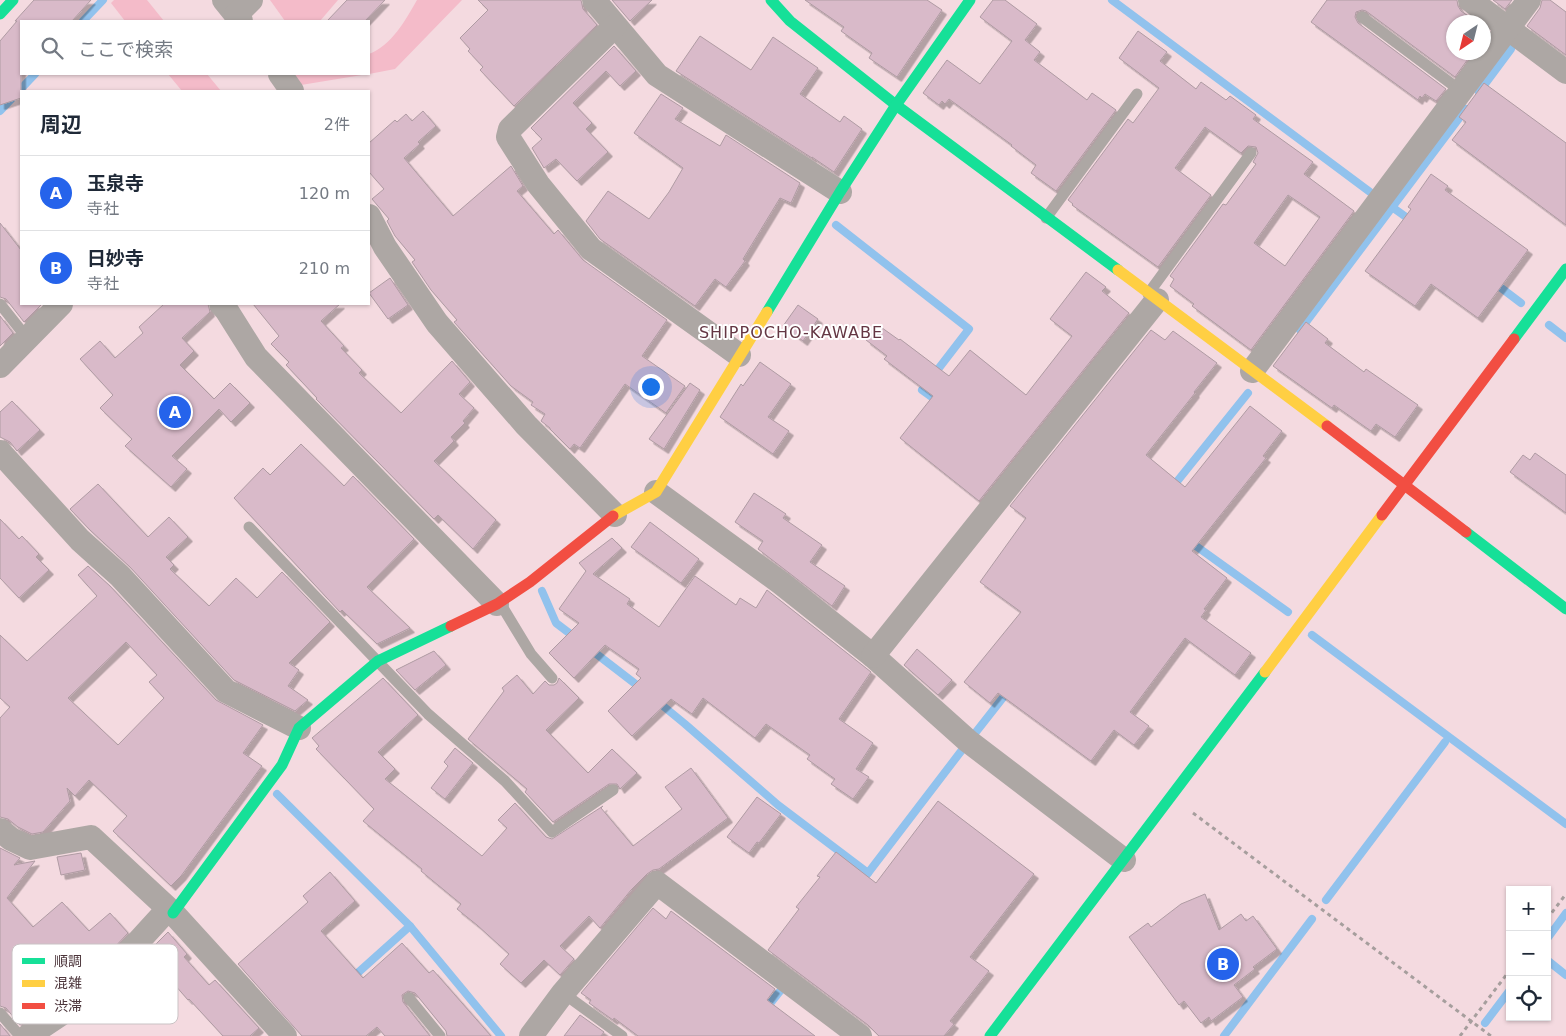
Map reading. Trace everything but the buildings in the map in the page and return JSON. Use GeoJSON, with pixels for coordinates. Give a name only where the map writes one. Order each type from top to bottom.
{"type":"FeatureCollection","features":[{"type":"Feature","properties":{"kind":"street"},"geometry":{"type":"LineString","coordinates":[[0,14],[13,0]]}},
{"type":"Feature","properties":{"kind":"street"},"geometry":{"type":"LineString","coordinates":[[594,0],[657,75],[840,192]]}},
{"type":"Feature","properties":{"kind":"street"},"geometry":{"type":"LineString","coordinates":[[771,0],[790,21],[896,105],[1405,484],[1566,609]]}},
{"type":"Feature","properties":{"kind":"street"},"geometry":{"type":"LineString","coordinates":[[138,944],[170,911],[282,765],[299,728],[378,661],[499,604],[616,515],[656,492],[840,192],[896,105],[970,0]]}},
{"type":"Feature","properties":{"kind":"street"},"geometry":{"type":"LineString","coordinates":[[1470,0],[1566,72]]}},
{"type":"Feature","properties":{"kind":"street"},"geometry":{"type":"LineString","coordinates":[[1252,371],[1530,0]]}},
{"type":"Feature","properties":{"kind":"street"},"geometry":{"type":"LineString","coordinates":[[615,26],[510,129],[508,137],[538,184],[590,249],[739,355]]}},
{"type":"Feature","properties":{"kind":"street"},"geometry":{"type":"LineString","coordinates":[[370,218],[385,247],[437,323],[526,425],[616,515]]}},
{"type":"Feature","properties":{"kind":"street"},"geometry":{"type":"LineString","coordinates":[[990,1036],[1566,269]]}},
{"type":"Feature","properties":{"kind":"street"},"geometry":{"type":"LineString","coordinates":[[873,656],[1152,297]]}},
{"type":"Feature","properties":{"kind":"street"},"geometry":{"type":"LineString","coordinates":[[0,366],[60,305]]}},
{"type":"Feature","properties":{"kind":"street"},"geometry":{"type":"LineString","coordinates":[[222,305],[256,357],[499,604]]}},
{"type":"Feature","properties":{"kind":"street"},"geometry":{"type":"LineString","coordinates":[[0,452],[80,540],[120,576],[226,690],[299,728]]}},
{"type":"Feature","properties":{"kind":"street"},"geometry":{"type":"LineString","coordinates":[[656,492],[781,583],[873,656],[968,741],[1124,860]]}},
{"type":"Feature","properties":{"kind":"street"},"geometry":{"type":"LineString","coordinates":[[0,830],[11,839],[30,848],[91,837],[170,911],[279,1034]]}},
{"type":"Feature","properties":{"kind":"street"},"geometry":{"type":"LineString","coordinates":[[531,1036],[563,993],[657,883],[860,1036]]}},
{"type":"Feature","properties":{"kind":"street"},"geometry":{"type":"LineString","coordinates":[[28,1036],[46,1024]]}},
{"type":"Feature","properties":{"kind":"lane"},"geometry":{"type":"LineString","coordinates":[[1362,17],[1461,91]]}},
{"type":"Feature","properties":{"kind":"lane"},"geometry":{"type":"LineString","coordinates":[[1046,218],[1137,94]]}},
{"type":"Feature","properties":{"kind":"lane"},"geometry":{"type":"LineString","coordinates":[[1152,297],[1251,153]]}},
{"type":"Feature","properties":{"kind":"lane"},"geometry":{"type":"LineString","coordinates":[[0,304],[27,338]]}},
{"type":"Feature","properties":{"kind":"lane"},"geometry":{"type":"LineString","coordinates":[[248,527],[428,714],[505,781],[552,832],[590,804],[613,790]]}},
{"type":"Feature","properties":{"kind":"lane"},"geometry":{"type":"LineString","coordinates":[[499,604],[531,654],[552,678]]}},
{"type":"Feature","properties":{"kind":"lane"},"geometry":{"type":"LineString","coordinates":[[563,993],[622,1036]]}},
{"type":"Feature","properties":{"kind":"lane"},"geometry":{"type":"LineString","coordinates":[[409,998],[440,1036]]}},
{"type":"Feature","properties":{"kind":"lane"},"geometry":{"type":"LineString","coordinates":[[0,1013],[20,1036]]}},
{"type":"Feature","properties":{"kind":"path"},"geometry":{"type":"LineString","coordinates":[[1171,797],[1491,1036]]}},
{"type":"Feature","properties":{"kind":"path"},"geometry":{"type":"LineString","coordinates":[[1551,915],[1566,894]]}},
{"type":"Feature","properties":{"kind":"path"},"geometry":{"type":"LineString","coordinates":[[1460,1036],[1506,975]]}},
{"type":"Feature","properties":{"kind":"shaded area"},"geometry":{"type":"Polygon","coordinates":[[[114,0],[147,0],[163,20],[124,20],[111,3],[114,0]]]}},
{"type":"Feature","properties":{"kind":"shaded area"},"geometry":{"type":"Polygon","coordinates":[[[270,0],[338,0],[321,20],[284,20],[270,0]]]}},
{"type":"Feature","properties":{"kind":"shaded area"},"geometry":{"type":"Polygon","coordinates":[[[417,0],[462,0],[395,69],[370,74],[370,54],[385,45],[403,24],[417,0]]]}},
{"type":"Feature","properties":{"kind":"shaded area"},"geometry":{"type":"Polygon","coordinates":[[[169,75],[208,75],[220,90],[181,90],[169,75]]]}},
{"type":"Feature","properties":{"kind":"shaded area"},"geometry":{"type":"Polygon","coordinates":[[[294,75],[362,75],[301,85],[294,75]]]}},
{"type":"Feature","properties":{"kind":"waterway"},"geometry":{"type":"LineString","coordinates":[[84,20],[103,0]]}},
{"type":"Feature","properties":{"kind":"waterway"},"geometry":{"type":"LineString","coordinates":[[1112,0],[1370,192]]}},
{"type":"Feature","properties":{"kind":"waterway"},"geometry":{"type":"LineString","coordinates":[[1479,92],[1511,49]]}},
{"type":"Feature","properties":{"kind":"waterway"},"geometry":{"type":"LineString","coordinates":[[0,111],[34,75]]}},
{"type":"Feature","properties":{"kind":"waterway"},"geometry":{"type":"LineString","coordinates":[[1300,330],[1466,109]]}},
{"type":"Feature","properties":{"kind":"waterway"},"geometry":{"type":"LineString","coordinates":[[1392,207],[1413,222]]}},
{"type":"Feature","properties":{"kind":"waterway"},"geometry":{"type":"LineString","coordinates":[[836,225],[969,329],[922,390],[940,403]]}},
{"type":"Feature","properties":{"kind":"waterway"},"geometry":{"type":"LineString","coordinates":[[1492,281],[1521,303]]}},
{"type":"Feature","properties":{"kind":"waterway"},"geometry":{"type":"LineString","coordinates":[[1549,325],[1566,338]]}},
{"type":"Feature","properties":{"kind":"waterway"},"geometry":{"type":"LineString","coordinates":[[1171,489],[1248,393]]}},
{"type":"Feature","properties":{"kind":"waterway"},"geometry":{"type":"LineString","coordinates":[[1189,541],[1288,612]]}},
{"type":"Feature","properties":{"kind":"waterway"},"geometry":{"type":"LineString","coordinates":[[542,591],[556,623],[577,639]]}},
{"type":"Feature","properties":{"kind":"waterway"},"geometry":{"type":"LineString","coordinates":[[1312,635],[1566,824]]}},
{"type":"Feature","properties":{"kind":"waterway"},"geometry":{"type":"LineString","coordinates":[[590,649],[642,689]]}},
{"type":"Feature","properties":{"kind":"waterway"},"geometry":{"type":"LineString","coordinates":[[976,732],[1009,690]]}},
{"type":"Feature","properties":{"kind":"waterway"},"geometry":{"type":"LineString","coordinates":[[657,701],[778,805],[868,873]]}},
{"type":"Feature","properties":{"kind":"waterway"},"geometry":{"type":"LineString","coordinates":[[1326,900],[1445,742]]}},
{"type":"Feature","properties":{"kind":"waterway"},"geometry":{"type":"LineString","coordinates":[[865,877],[962,750]]}},
{"type":"Feature","properties":{"kind":"waterway"},"geometry":{"type":"LineString","coordinates":[[277,794],[410,926]]}},
{"type":"Feature","properties":{"kind":"waterway"},"geometry":{"type":"LineString","coordinates":[[1551,934],[1566,913]]}},
{"type":"Feature","properties":{"kind":"waterway"},"geometry":{"type":"LineString","coordinates":[[1224,1036],[1312,919]]}},
{"type":"Feature","properties":{"kind":"waterway"},"geometry":{"type":"LineString","coordinates":[[352,978],[410,926],[501,1036]]}},
{"type":"Feature","properties":{"kind":"waterway"},"geometry":{"type":"LineString","coordinates":[[1551,963],[1566,975]]}},
{"type":"Feature","properties":{"kind":"waterway"},"geometry":{"type":"LineString","coordinates":[[765,1010],[781,990]]}},
{"type":"Feature","properties":{"kind":"waterway"},"geometry":{"type":"LineString","coordinates":[[1485,1023],[1506,995]]}},
{"type":"Feature","properties":{"kind":"traffic: fast"},"geometry":{"type":"LineString","coordinates":[[0,14],[13,0]]}},
{"type":"Feature","properties":{"kind":"traffic: fast"},"geometry":{"type":"LineString","coordinates":[[771,0],[790,21],[896,105],[1118,270]]}},
{"type":"Feature","properties":{"kind":"traffic: fast"},"geometry":{"type":"LineString","coordinates":[[767,312],[840,192],[896,105],[970,0]]}},
{"type":"Feature","properties":{"kind":"traffic: fast"},"geometry":{"type":"LineString","coordinates":[[1514,339],[1566,269]]}},
{"type":"Feature","properties":{"kind":"traffic: fast"},"geometry":{"type":"LineString","coordinates":[[1466,532],[1566,609]]}},
{"type":"Feature","properties":{"kind":"traffic: fast"},"geometry":{"type":"LineString","coordinates":[[173,913],[282,765],[299,728],[378,661],[451,626]]}},
{"type":"Feature","properties":{"kind":"traffic: fast"},"geometry":{"type":"LineString","coordinates":[[990,1036],[1265,672]]}},
{"type":"Feature","properties":{"kind":"traffic: slow"},"geometry":{"type":"LineString","coordinates":[[1118,270],[1327,426]]}},
{"type":"Feature","properties":{"kind":"traffic: slow"},"geometry":{"type":"LineString","coordinates":[[613,516],[656,492],[767,312]]}},
{"type":"Feature","properties":{"kind":"traffic: slow"},"geometry":{"type":"LineString","coordinates":[[1265,672],[1382,515]]}},
{"type":"Feature","properties":{"kind":"traffic: jam"},"geometry":{"type":"LineString","coordinates":[[1382,515],[1514,339]]}},
{"type":"Feature","properties":{"kind":"traffic: jam"},"geometry":{"type":"LineString","coordinates":[[1327,426],[1466,532]]}},
{"type":"Feature","properties":{"kind":"traffic: jam"},"geometry":{"type":"LineString","coordinates":[[451,626],[497,604],[530,582],[613,516]]}},
{"type":"Feature","properties":{"kind":"place","name":"玉泉寺"},"geometry":{"type":"Point","coordinates":[175,412]}},
{"type":"Feature","properties":{"kind":"place","name":"日妙寺"},"geometry":{"type":"Point","coordinates":[1223,964]}},
{"type":"Feature","properties":{"kind":"district","name":"SHIPPOCHO-KAWABE"},"geometry":{"type":"Point","coordinates":[791,332]}}]}
